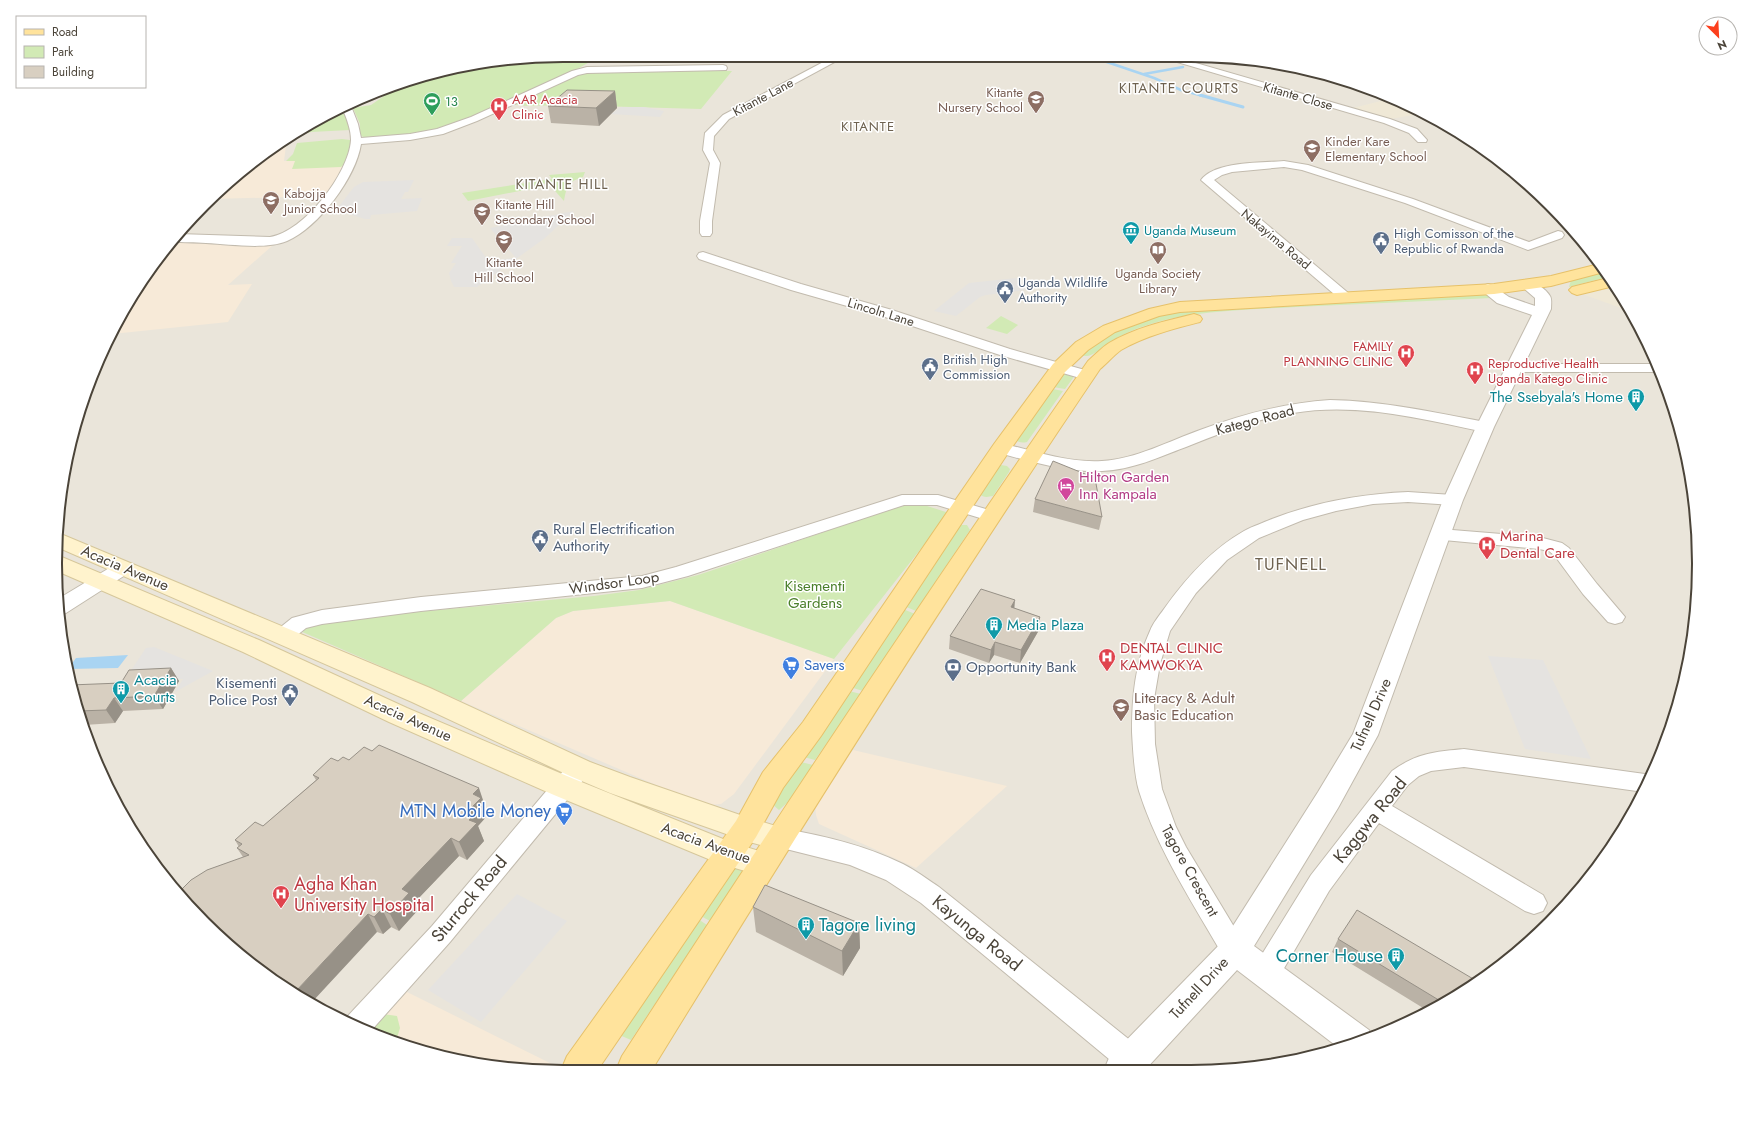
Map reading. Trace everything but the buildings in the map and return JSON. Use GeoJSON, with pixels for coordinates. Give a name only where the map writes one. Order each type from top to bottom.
{"type":"FeatureCollection","features":[{"type":"Feature","properties":{"kind":"main road"},"geometry":{"type":"LineString","coordinates":[[1547,296],[1569,277],[1596,270]]}},
{"type":"Feature","properties":{"kind":"main road"},"geometry":{"type":"LineString","coordinates":[[581,1065],[746,829],[773,780],[816,722],[1001,448],[1059,368],[1082,346],[1109,329],[1155,312],[1180,308],[1219,304],[1346,297],[1495,295],[1547,296],[1606,283]]}},
{"type":"Feature","properties":{"kind":"main road"},"geometry":{"type":"LineString","coordinates":[[791,840],[990,516],[1094,365],[1114,348],[1155,329],[1194,319],[1495,295]]}},
{"type":"Feature","properties":{"kind":"main road","name":"Acacia Avenue"},"geometry":{"type":"LineString","coordinates":[[63,543],[284,635],[421,695],[572,778],[728,854],[762,864]]}},
{"type":"Feature","properties":{"kind":"main road","name":"Acacia Avenue"},"geometry":{"type":"LineString","coordinates":[[62,564],[251,646],[398,715],[572,778],[620,786],[746,829],[791,840]]}},
{"type":"Feature","properties":{"kind":"main road"},"geometry":{"type":"LineString","coordinates":[[636,1065],[762,864]]}},
{"type":"Feature","properties":{"kind":"street","name":"Kitante Lane"},"geometry":{"type":"LineString","coordinates":[[706,233],[706,221],[715,163],[708,150],[710,135],[726,117],[830,62]]}},
{"type":"Feature","properties":{"kind":"street","name":"Kitante Close"},"geometry":{"type":"LineString","coordinates":[[1180,62],[1387,121],[1413,131],[1422,140]]}},
{"type":"Feature","properties":{"kind":"street"},"geometry":{"type":"LineString","coordinates":[[356,141],[410,137],[439,132],[474,119],[575,73],[587,70],[723,68]]}},
{"type":"Feature","properties":{"kind":"street"},"geometry":{"type":"LineString","coordinates":[[182,238],[262,241],[274,240],[288,235],[312,216],[334,192],[353,158],[356,141],[354,123],[348,111]]}},
{"type":"Feature","properties":{"kind":"street","name":"Nakayima Road"},"geometry":{"type":"LineString","coordinates":[[1346,297],[1207,180],[1218,173],[1231,169],[1275,164],[1294,165],[1395,196],[1528,246],[1558,235]]}},
{"type":"Feature","properties":{"kind":"street","name":"Lincoln Lane"},"geometry":{"type":"LineString","coordinates":[[703,256],[796,287],[887,313],[1059,368],[1087,375]]}},
{"type":"Feature","properties":{"kind":"street","name":"Tufnell Drive"},"geometry":{"type":"LineString","coordinates":[[1126,1065],[1235,950],[1328,800],[1365,735],[1453,500],[1485,427],[1547,296]]}},
{"type":"Feature","properties":{"kind":"street"},"geometry":{"type":"LineString","coordinates":[[1513,368],[1650,368]]}},
{"type":"Feature","properties":{"kind":"street","name":"Katego Road"},"geometry":{"type":"LineString","coordinates":[[1001,448],[1078,466],[1103,466],[1125,463],[1255,416],[1309,406],[1374,407],[1485,427]]}},
{"type":"Feature","properties":{"kind":"street","name":"Tagore Crescent"},"geometry":{"type":"LineString","coordinates":[[1235,950],[1177,854],[1164,827],[1150,789],[1144,744],[1143,699],[1148,664],[1160,630],[1189,588],[1220,556],[1252,534],[1297,516],[1334,506],[1373,499],[1408,497],[1453,500]]}},
{"type":"Feature","properties":{"kind":"street","name":"Windsor Loop"},"geometry":{"type":"LineString","coordinates":[[284,635],[299,623],[322,617],[421,604],[642,582],[681,572],[902,500],[938,500],[962,506],[990,516]]}},
{"type":"Feature","properties":{"kind":"street"},"geometry":{"type":"LineString","coordinates":[[1440,536],[1539,543],[1555,547],[1562,552],[1590,589],[1615,617]]}},
{"type":"Feature","properties":{"kind":"street"},"geometry":{"type":"LineString","coordinates":[[64,605],[122,568]]}},
{"type":"Feature","properties":{"kind":"street","name":"Kaggwa Road"},"geometry":{"type":"LineString","coordinates":[[1266,973],[1320,883],[1400,778],[1411,770],[1428,762],[1464,758],[1641,782]]}},
{"type":"Feature","properties":{"kind":"street","name":"Sturrock Road"},"geometry":{"type":"LineString","coordinates":[[360,1021],[441,934],[572,778]]}},
{"type":"Feature","properties":{"kind":"street"},"geometry":{"type":"LineString","coordinates":[[1376,809],[1534,903]]}},
{"type":"Feature","properties":{"kind":"street"},"geometry":{"type":"LineString","coordinates":[[762,864],[791,840]]}},
{"type":"Feature","properties":{"kind":"street","name":"Kayunga Road"},"geometry":{"type":"LineString","coordinates":[[791,840],[854,855],[895,872],[930,895],[1126,1065]]}},
{"type":"Feature","properties":{"kind":"street"},"geometry":{"type":"LineString","coordinates":[[1235,950],[1352,1038]]}},
{"type":"Feature","properties":{"kind":"shaded area"},"geometry":{"type":"Polygon","coordinates":[[[564,62],[1190,62],[1256,66],[1320,79],[1382,100],[1441,129],[1496,166],[1521,186],[1568,233],[1588,258],[1625,313],[1654,372],[1665,402],[1675,434],[1688,498],[1691,531],[1691,596],[1688,629],[1675,693],[1654,755],[1640,785],[1625,814],[1588,869],[1568,894],[1521,941],[1496,961],[1441,998],[1382,1027],[1320,1048],[1256,1061],[1223,1064],[564,1065],[498,1061],[434,1048],[372,1027],[313,998],[258,961],[233,941],[209,918],[186,894],[166,869],[129,814],[100,755],[89,725],[79,693],[72,661],[66,629],[63,596],[63,531],[66,498],[79,434],[100,372],[129,313],[166,258],[186,233],[233,186],[258,166],[313,129],[372,100],[434,79],[498,66],[564,62]]]}},
{"type":"Feature","properties":{"kind":"shaded area"},"geometry":{"type":"Polygon","coordinates":[[[1383,100],[1414,115],[1390,119],[1353,108],[1383,100]]]}},
{"type":"Feature","properties":{"kind":"shaded area"},"geometry":{"type":"Polygon","coordinates":[[[621,107],[644,107],[664,111],[660,117],[611,114],[621,107]]]}},
{"type":"Feature","properties":{"kind":"shaded area"},"geometry":{"type":"Polygon","coordinates":[[[286,146],[284,161],[350,159],[327,196],[220,199],[258,166],[286,146]]]}},
{"type":"Feature","properties":{"kind":"shaded area"},"geometry":{"type":"Polygon","coordinates":[[[414,180],[408,192],[405,192],[401,199],[422,198],[417,211],[371,215],[370,219],[365,219],[336,210],[354,187],[363,182],[414,180]]]}},
{"type":"Feature","properties":{"kind":"shaded area"},"geometry":{"type":"Polygon","coordinates":[[[574,211],[545,238],[477,287],[454,287],[449,273],[456,263],[451,263],[462,246],[447,246],[452,238],[472,238],[489,262],[516,258],[490,228],[574,211]]]}},
{"type":"Feature","properties":{"kind":"shaded area"},"geometry":{"type":"Polygon","coordinates":[[[179,241],[273,245],[228,285],[252,284],[228,322],[118,333],[129,313],[147,285],[179,241]]]}},
{"type":"Feature","properties":{"kind":"shaded area"},"geometry":{"type":"Polygon","coordinates":[[[1016,278],[1025,290],[980,297],[956,316],[934,311],[969,283],[1016,278]]]}},
{"type":"Feature","properties":{"kind":"shaded area"},"geometry":{"type":"Polygon","coordinates":[[[1608,287],[1622,308],[1582,294],[1608,287]]]}},
{"type":"Feature","properties":{"kind":"shaded area"},"geometry":{"type":"Polygon","coordinates":[[[670,601],[834,659],[734,794],[721,804],[710,805],[691,800],[461,701],[556,618],[573,611],[670,601]]]}},
{"type":"Feature","properties":{"kind":"shaded area"},"geometry":{"type":"Polygon","coordinates":[[[154,647],[213,671],[175,692],[183,679],[137,681],[126,678],[146,648],[154,647]]]}},
{"type":"Feature","properties":{"kind":"shaded area"},"geometry":{"type":"Polygon","coordinates":[[[1488,656],[1543,660],[1591,759],[1525,749],[1488,656]]]}},
{"type":"Feature","properties":{"kind":"shaded area"},"geometry":{"type":"Polygon","coordinates":[[[853,750],[1007,786],[916,868],[819,824],[816,815],[815,802],[853,750]]]}},
{"type":"Feature","properties":{"kind":"shaded area"},"geometry":{"type":"Polygon","coordinates":[[[517,894],[567,921],[481,1022],[428,990],[517,894]]]}},
{"type":"Feature","properties":{"kind":"shaded area"},"geometry":{"type":"Polygon","coordinates":[[[401,989],[553,1065],[498,1061],[466,1055],[434,1048],[369,1026],[401,989]]]}},
{"type":"Feature","properties":{"kind":"green space"},"geometry":{"type":"Polygon","coordinates":[[[590,62],[552,83],[583,71],[732,71],[701,109],[562,105],[527,106],[509,104],[471,121],[417,135],[365,138],[360,135],[360,124],[353,109],[371,105],[385,95],[434,79],[498,66],[531,63],[590,62]]]}},
{"type":"Feature","properties":{"kind":"green space"},"geometry":{"type":"Polygon","coordinates":[[[343,114],[346,115],[350,130],[306,133],[343,114]]]}},
{"type":"Feature","properties":{"kind":"green space"},"geometry":{"type":"Polygon","coordinates":[[[342,139],[350,140],[350,159],[341,167],[292,169],[295,161],[286,161],[293,154],[297,143],[342,139]]]}},
{"type":"Feature","properties":{"kind":"green space"},"geometry":{"type":"Polygon","coordinates":[[[585,172],[583,177],[569,185],[564,201],[548,183],[533,186],[535,188],[468,201],[462,193],[552,179],[549,175],[585,172]]]}},
{"type":"Feature","properties":{"kind":"green space"},"geometry":{"type":"Polygon","coordinates":[[[1598,273],[1602,278],[1569,287],[1571,280],[1598,273]]]}},
{"type":"Feature","properties":{"kind":"green space"},"geometry":{"type":"Polygon","coordinates":[[[1487,293],[1492,298],[1256,309],[1190,315],[1148,325],[1127,333],[1108,343],[1091,355],[1084,356],[1080,354],[1105,335],[1159,315],[1187,311],[1487,293]]]}},
{"type":"Feature","properties":{"kind":"green space"},"geometry":{"type":"Polygon","coordinates":[[[1001,316],[1018,325],[1007,334],[986,328],[1001,316]]]}},
{"type":"Feature","properties":{"kind":"green space"},"geometry":{"type":"Polygon","coordinates":[[[1069,374],[1073,376],[1073,378],[1065,389],[1053,387],[1062,375],[1069,374]]]}},
{"type":"Feature","properties":{"kind":"green space"},"geometry":{"type":"Polygon","coordinates":[[[1053,389],[1063,391],[1027,442],[1022,443],[1015,439],[1053,389]]]}},
{"type":"Feature","properties":{"kind":"green space"},"geometry":{"type":"Polygon","coordinates":[[[1001,465],[1007,466],[1010,469],[1009,472],[993,496],[983,496],[980,494],[996,467],[1001,465]]]}},
{"type":"Feature","properties":{"kind":"green space","name":"Kisementi Gardens"},"geometry":{"type":"Polygon","coordinates":[[[907,505],[924,505],[949,513],[834,659],[670,601],[573,611],[556,618],[461,701],[300,631],[312,624],[371,616],[594,596],[639,590],[698,575],[882,512],[907,505]]]}},
{"type":"Feature","properties":{"kind":"green space"},"geometry":{"type":"Polygon","coordinates":[[[961,525],[967,525],[970,530],[916,611],[904,606],[958,528],[961,525]]]}},
{"type":"Feature","properties":{"kind":"green space"},"geometry":{"type":"Polygon","coordinates":[[[903,609],[915,614],[863,691],[850,687],[903,609]]]}},
{"type":"Feature","properties":{"kind":"green space"},"geometry":{"type":"Polygon","coordinates":[[[849,691],[861,694],[815,760],[800,756],[849,691]]]}},
{"type":"Feature","properties":{"kind":"green space"},"geometry":{"type":"Polygon","coordinates":[[[797,761],[813,765],[787,803],[779,810],[773,805],[797,761]]]}},
{"type":"Feature","properties":{"kind":"green space"},"geometry":{"type":"Polygon","coordinates":[[[734,866],[747,869],[710,921],[699,915],[734,866]]]}},
{"type":"Feature","properties":{"kind":"green space"},"geometry":{"type":"Polygon","coordinates":[[[698,919],[707,925],[631,1040],[617,1034],[698,919]]]}},
{"type":"Feature","properties":{"kind":"green space"},"geometry":{"type":"Polygon","coordinates":[[[383,1014],[397,1016],[400,1028],[397,1036],[372,1027],[383,1014]]]}},
{"type":"Feature","properties":{"kind":"water"},"geometry":{"type":"Polygon","coordinates":[[[128,655],[118,668],[74,669],[72,663],[76,658],[128,655]]]}},
{"type":"Feature","properties":{"kind":"waterway"},"geometry":{"type":"LineString","coordinates":[[1107,62],[1154,78],[1181,90],[1203,96]]}},
{"type":"Feature","properties":{"kind":"waterway"},"geometry":{"type":"LineString","coordinates":[[1144,74],[1183,67]]}},
{"type":"Feature","properties":{"kind":"waterway"},"geometry":{"type":"LineString","coordinates":[[1200,95],[1243,107]]}},
{"type":"Feature","properties":{"kind":"place","name":"Kitante Nursery School"},"geometry":{"type":"Point","coordinates":[1036,114]}},
{"type":"Feature","properties":{"kind":"place","name":"13"},"geometry":{"type":"Point","coordinates":[432,116]}},
{"type":"Feature","properties":{"kind":"place","name":"AAR Acacia Clinic"},"geometry":{"type":"Point","coordinates":[499,121]}},
{"type":"Feature","properties":{"kind":"place","name":"Kinder Kare Elementary School"},"geometry":{"type":"Point","coordinates":[1312,163]}},
{"type":"Feature","properties":{"kind":"place","name":"Kabojja Junior School"},"geometry":{"type":"Point","coordinates":[271,215]}},
{"type":"Feature","properties":{"kind":"place","name":"Kitante Hill Secondary School"},"geometry":{"type":"Point","coordinates":[482,226]}},
{"type":"Feature","properties":{"kind":"place","name":"Uganda Museum"},"geometry":{"type":"Point","coordinates":[1131,245]}},
{"type":"Feature","properties":{"kind":"place","name":"Kitante Hill School"},"geometry":{"type":"Point","coordinates":[504,254]}},
{"type":"Feature","properties":{"kind":"place","name":"High Comisson of the Republic of Rwanda"},"geometry":{"type":"Point","coordinates":[1381,255]}},
{"type":"Feature","properties":{"kind":"place","name":"Uganda Society Library"},"geometry":{"type":"Point","coordinates":[1158,265]}},
{"type":"Feature","properties":{"kind":"place","name":"Uganda Wildlife Authority"},"geometry":{"type":"Point","coordinates":[1005,304]}},
{"type":"Feature","properties":{"kind":"place","name":"FAMILY PLANNING CLINIC"},"geometry":{"type":"Point","coordinates":[1406,368]}},
{"type":"Feature","properties":{"kind":"place","name":"British High Commission"},"geometry":{"type":"Point","coordinates":[930,381]}},
{"type":"Feature","properties":{"kind":"place","name":"Reproductive Health Uganda Katego Clinic"},"geometry":{"type":"Point","coordinates":[1475,385]}},
{"type":"Feature","properties":{"kind":"place","name":"The Ssebyala's Home"},"geometry":{"type":"Point","coordinates":[1636,412]}},
{"type":"Feature","properties":{"kind":"place","name":"Hilton Garden Inn Kampala"},"geometry":{"type":"Point","coordinates":[1066,501]}},
{"type":"Feature","properties":{"kind":"place","name":"Rural Electrification Authority"},"geometry":{"type":"Point","coordinates":[540,553]}},
{"type":"Feature","properties":{"kind":"place","name":"Marina Dental Care"},"geometry":{"type":"Point","coordinates":[1487,560]}},
{"type":"Feature","properties":{"kind":"place","name":"Media Plaza"},"geometry":{"type":"Point","coordinates":[994,640]}},
{"type":"Feature","properties":{"kind":"place","name":"DENTAL CLINIC KAMWOKYA"},"geometry":{"type":"Point","coordinates":[1107,672]}},
{"type":"Feature","properties":{"kind":"place","name":"Savers"},"geometry":{"type":"Point","coordinates":[791,680]}},
{"type":"Feature","properties":{"kind":"place","name":"Opportunity Bank"},"geometry":{"type":"Point","coordinates":[953,682]}},
{"type":"Feature","properties":{"kind":"place","name":"Acacia Courts"},"geometry":{"type":"Point","coordinates":[121,704]}},
{"type":"Feature","properties":{"kind":"place","name":"Kisementi Police Post"},"geometry":{"type":"Point","coordinates":[290,707]}},
{"type":"Feature","properties":{"kind":"place","name":"Literacy & Adult Basic Education"},"geometry":{"type":"Point","coordinates":[1121,722]}},
{"type":"Feature","properties":{"kind":"place","name":"MTN Mobile Money"},"geometry":{"type":"Point","coordinates":[564,826]}},
{"type":"Feature","properties":{"kind":"place","name":"Agha Khan University Hospital"},"geometry":{"type":"Point","coordinates":[281,909]}},
{"type":"Feature","properties":{"kind":"place","name":"Tagore living"},"geometry":{"type":"Point","coordinates":[806,940]}},
{"type":"Feature","properties":{"kind":"place","name":"Corner House"},"geometry":{"type":"Point","coordinates":[1396,971]}},
{"type":"Feature","properties":{"kind":"district","name":"KITANTE COURTS"},"geometry":{"type":"Point","coordinates":[1179,88]}},
{"type":"Feature","properties":{"kind":"district","name":"KITANTE"},"geometry":{"type":"Point","coordinates":[868,126]}},
{"type":"Feature","properties":{"kind":"district","name":"KITANTE HILL"},"geometry":{"type":"Point","coordinates":[562,184]}},
{"type":"Feature","properties":{"kind":"district","name":"TUFNELL"},"geometry":{"type":"Point","coordinates":[1291,564]}}]}
